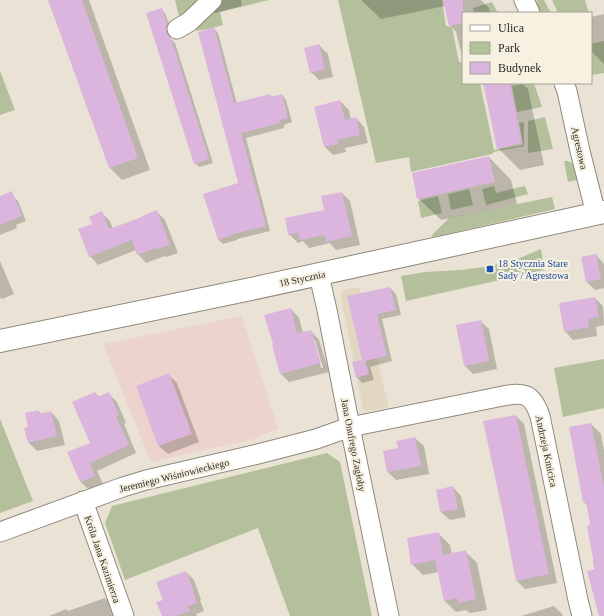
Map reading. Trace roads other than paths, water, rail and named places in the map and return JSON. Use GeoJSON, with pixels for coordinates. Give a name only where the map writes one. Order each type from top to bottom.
{"type":"FeatureCollection","features":[{"type":"Feature","properties":{"kind":"main road","name":"18 Stycznia"},"geometry":{"type":"LineString","coordinates":[[0,340],[319,275],[600,213]]}},
{"type":"Feature","properties":{"kind":"street"},"geometry":{"type":"LineString","coordinates":[[177,29],[189,22],[212,0]]}},
{"type":"Feature","properties":{"kind":"street"},"geometry":{"type":"LineString","coordinates":[[524,0],[530,12]]}},
{"type":"Feature","properties":{"kind":"street","name":"Agrestowa"},"geometry":{"type":"LineString","coordinates":[[564,84],[580,151],[600,213]]}},
{"type":"Feature","properties":{"kind":"street","name":"Jana Onufrego Zagłoby"},"geometry":{"type":"LineString","coordinates":[[319,275],[328,310],[350,427],[389,616]]}},
{"type":"Feature","properties":{"kind":"street","name":"Andrzeja Kmicica"},"geometry":{"type":"LineString","coordinates":[[350,427],[512,395],[520,394],[532,400],[537,407],[540,416],[582,616]]}},
{"type":"Feature","properties":{"kind":"street","name":"Jeremiego Wiśniowieckiego"},"geometry":{"type":"LineString","coordinates":[[0,532],[83,501],[146,480],[222,463],[316,439],[350,427]]}},
{"type":"Feature","properties":{"kind":"street","name":"Króla Jana Kazimierza"},"geometry":{"type":"LineString","coordinates":[[83,501],[124,616]]}},
{"type":"Feature","properties":{"kind":"place","name":"18 Stycznia Stare Sady / Agrestowa"},"geometry":{"type":"Point","coordinates":[490,269]}}]}
